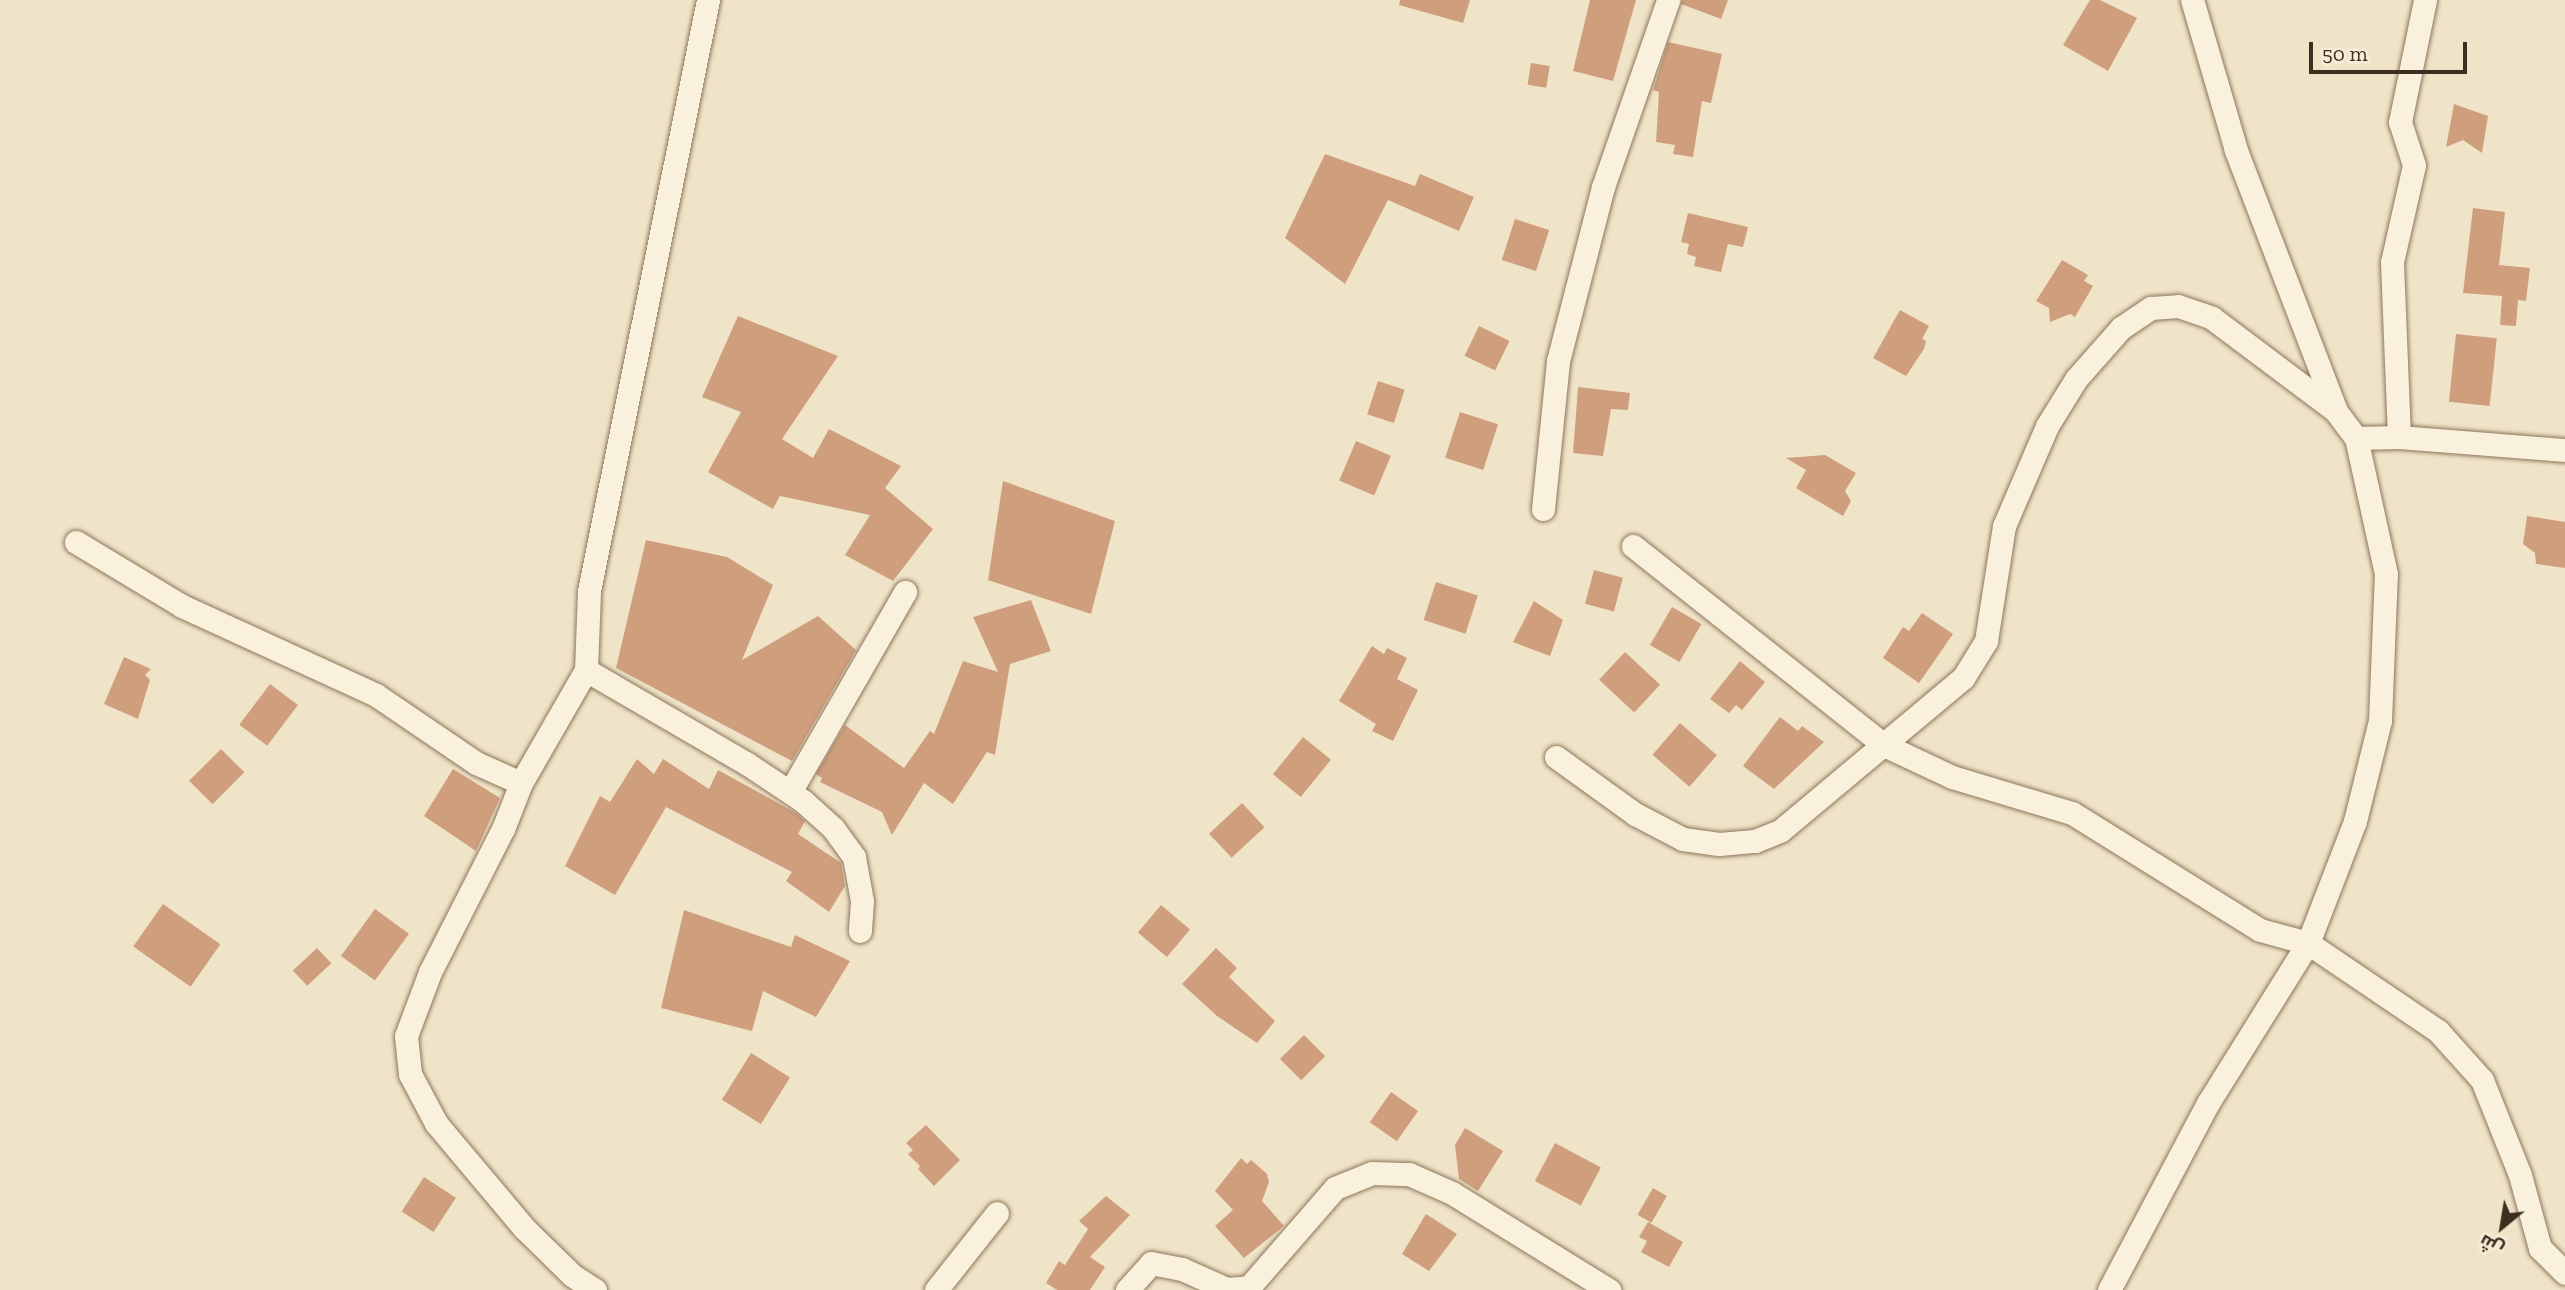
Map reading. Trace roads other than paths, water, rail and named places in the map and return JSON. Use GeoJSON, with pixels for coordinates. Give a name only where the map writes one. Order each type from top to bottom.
{"type":"FeatureCollection","features":[{"type":"Feature","properties":{"kind":"street"},"geometry":{"type":"LineString","coordinates":[[595,1290],[572,1275],[524,1228],[436,1123],[420,1098],[406,1056],[406,1036],[430,972],[503,829],[521,783],[586,670],[589,592],[708,0]]}},
{"type":"Feature","properties":{"kind":"street"},"geometry":{"type":"LineString","coordinates":[[1543,509],[1558,361],[1604,187],[1668,0]]}},
{"type":"Feature","properties":{"kind":"street"},"geometry":{"type":"LineString","coordinates":[[2109,1290],[2208,1103],[2308,943],[2355,821],[2379,721],[2386,574],[2356,438],[2336,411],[2236,150],[2192,0]]}},
{"type":"Feature","properties":{"kind":"street"},"geometry":{"type":"LineString","coordinates":[[2399,437],[2392,262],[2414,165],[2400,121],[2425,0]]}},
{"type":"Feature","properties":{"kind":"street"},"geometry":{"type":"LineString","coordinates":[[1556,757],[1635,814],[1683,839],[1719,844],[1755,841],[1780,831],[1963,678],[1986,641],[2004,526],[2048,426],[2076,379],[2121,328],[2151,308],[2178,306],[2212,318],[2336,411]]}},
{"type":"Feature","properties":{"kind":"street"},"geometry":{"type":"LineString","coordinates":[[2356,438],[2399,437],[2565,450]]}},
{"type":"Feature","properties":{"kind":"street"},"geometry":{"type":"LineString","coordinates":[[76,542],[182,606],[376,695],[476,763],[521,783]]}},
{"type":"Feature","properties":{"kind":"street"},"geometry":{"type":"LineString","coordinates":[[1633,546],[1884,745],[1952,777],[2073,813],[2260,930],[2308,943],[2438,1031],[2482,1080],[2509,1146],[2540,1248],[2565,1273]]}},
{"type":"Feature","properties":{"kind":"street"},"geometry":{"type":"LineString","coordinates":[[790,792],[905,592]]}},
{"type":"Feature","properties":{"kind":"street"},"geometry":{"type":"LineString","coordinates":[[586,670],[790,792],[832,828],[854,857],[862,901],[860,931]]}},
{"type":"Feature","properties":{"kind":"street"},"geometry":{"type":"LineString","coordinates":[[1127,1290],[1151,1263],[1182,1269],[1227,1289],[1249,1287],[1335,1188],[1372,1173],[1409,1174],[1452,1193],[1609,1290]]}},
{"type":"Feature","properties":{"kind":"street"},"geometry":{"type":"LineString","coordinates":[[936,1290],[997,1213]]}}]}
